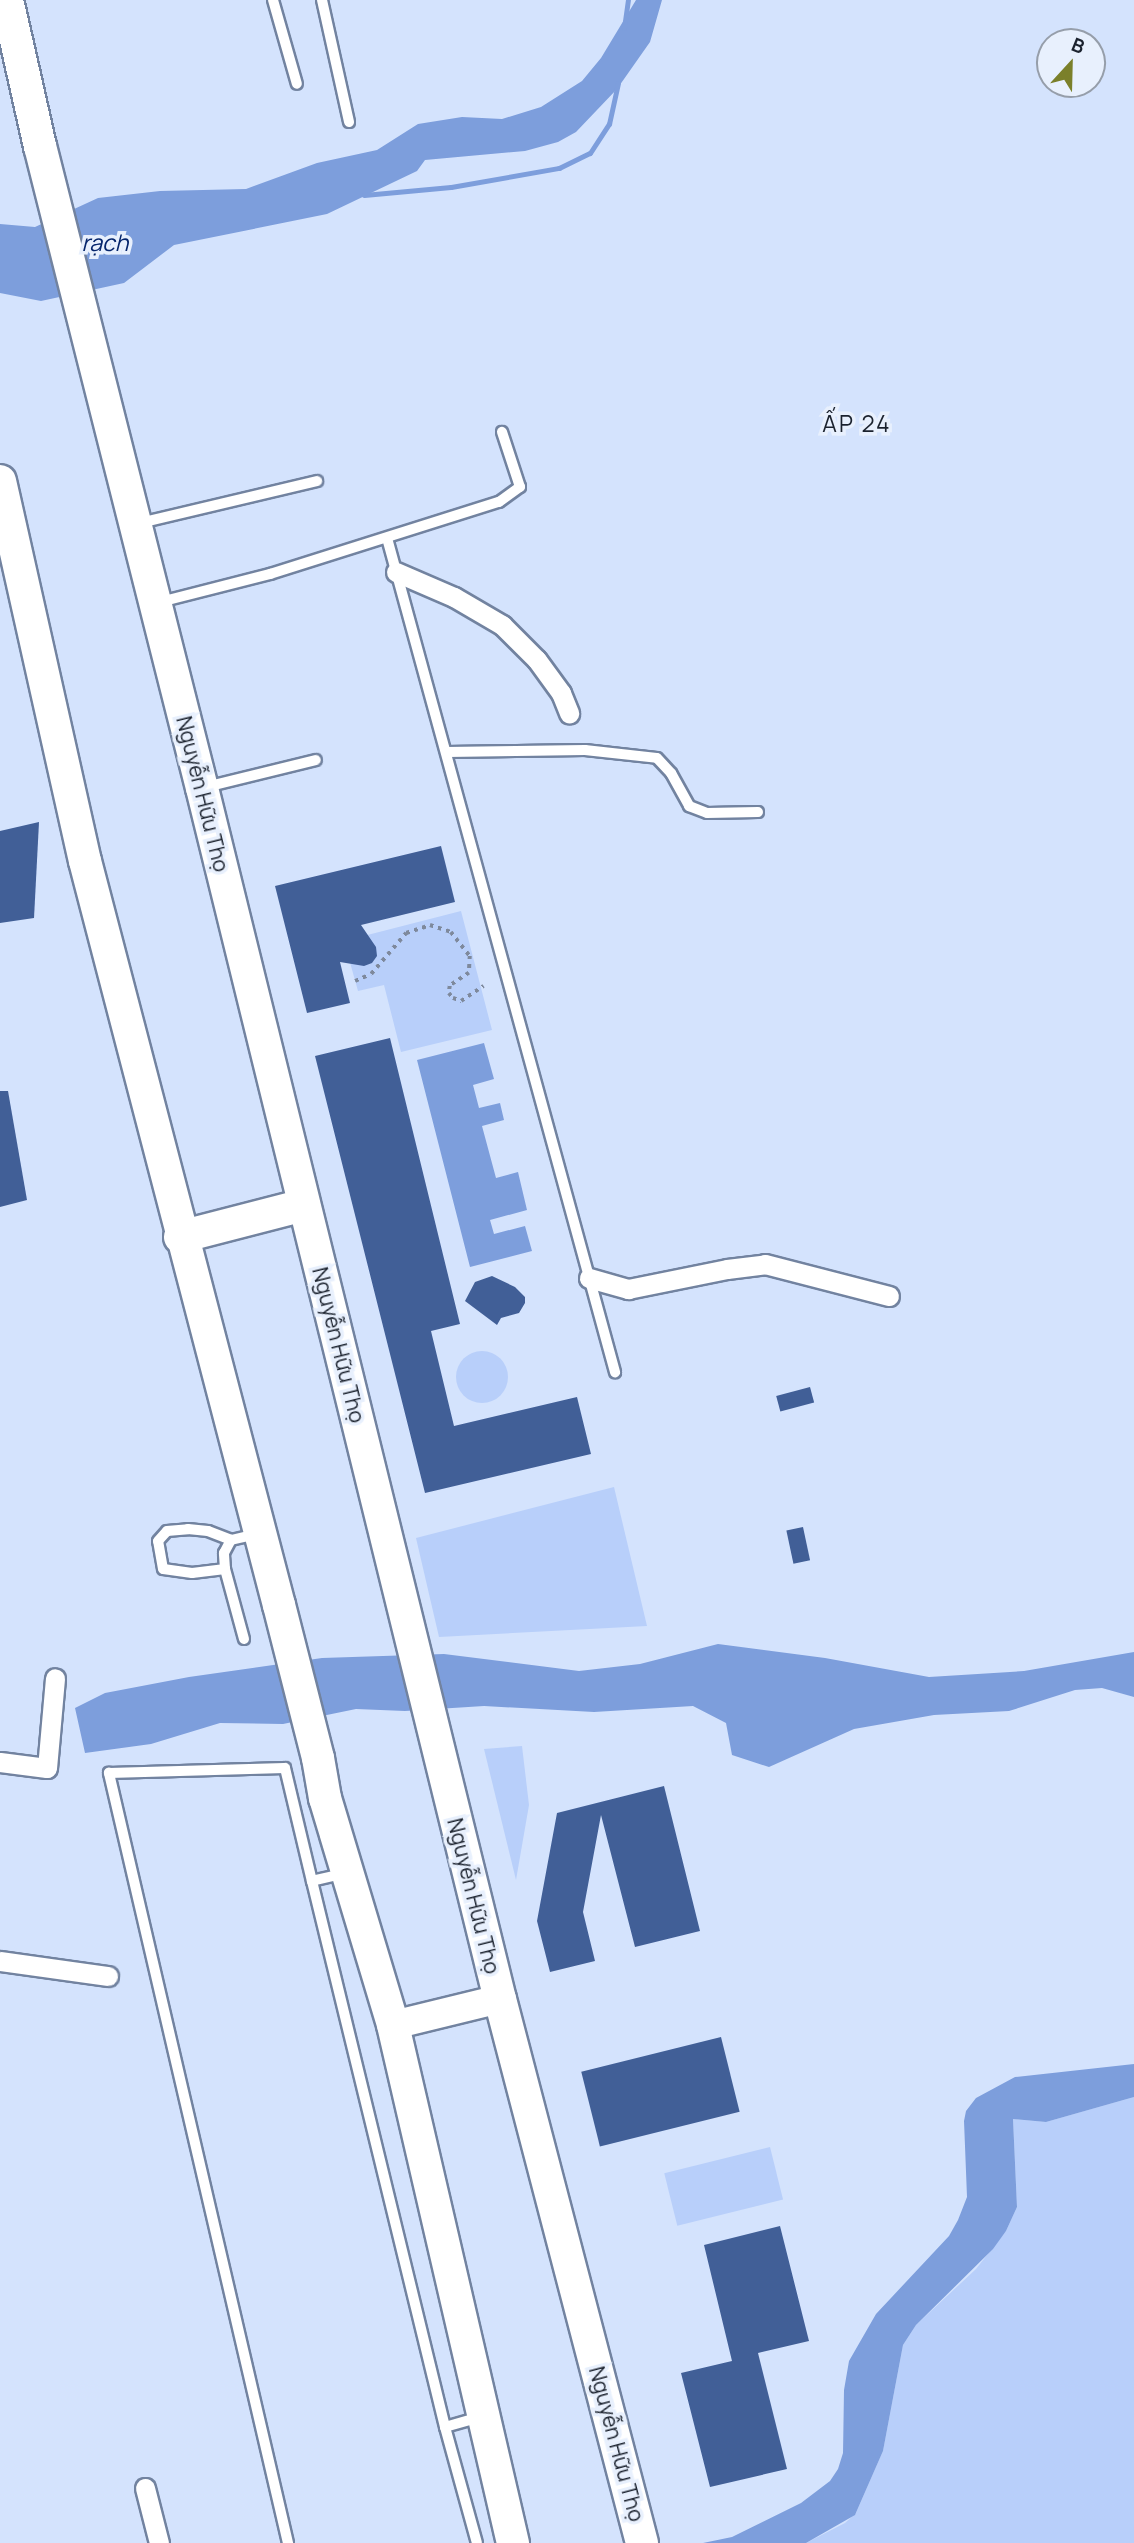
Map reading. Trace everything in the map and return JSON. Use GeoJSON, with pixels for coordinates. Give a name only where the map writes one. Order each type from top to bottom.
{"type":"FeatureCollection","features":[{"type":"Feature","properties":{"kind":"main road","name":"Nguyễn Hữu Thọ"},"geometry":{"type":"LineString","coordinates":[[6,0],[433,1733],[640,2534]]}},
{"type":"Feature","properties":{"kind":"main road"},"geometry":{"type":"LineString","coordinates":[[0,481],[85,861],[180,1237],[245,1537],[279,1605],[318,1758],[325,1798],[393,2025],[511,2538]]}},
{"type":"Feature","properties":{"kind":"main road"},"geometry":{"type":"LineString","coordinates":[[180,1237],[304,1205]]}},
{"type":"Feature","properties":{"kind":"main road"},"geometry":{"type":"LineString","coordinates":[[393,2025],[500,1999]]}},
{"type":"Feature","properties":{"kind":"street"},"geometry":{"type":"LineString","coordinates":[[396,572],[454,597],[517,637],[561,693],[569,713]]}},
{"type":"Feature","properties":{"kind":"street"},"geometry":{"type":"LineString","coordinates":[[589,1278],[628,1289],[765,1264],[889,1296]]}},
{"type":"Feature","properties":{"kind":"street"},"geometry":{"type":"LineString","coordinates":[[0,1762],[47,1768],[55,1678]]}},
{"type":"Feature","properties":{"kind":"street"},"geometry":{"type":"LineString","coordinates":[[0,1961],[108,1976]]}},
{"type":"Feature","properties":{"kind":"street"},"geometry":{"type":"LineString","coordinates":[[145,2488],[159,2543]]}},
{"type":"Feature","properties":{"kind":"lane"},"geometry":{"type":"LineString","coordinates":[[273,0],[297,84]]}},
{"type":"Feature","properties":{"kind":"lane"},"geometry":{"type":"LineString","coordinates":[[322,0],[349,122]]}},
{"type":"Feature","properties":{"kind":"lane"},"geometry":{"type":"LineString","coordinates":[[156,603],[270,574],[387,538],[428,522],[478,510],[518,490],[519,477],[502,432]]}},
{"type":"Feature","properties":{"kind":"lane"},"geometry":{"type":"LineString","coordinates":[[136,524],[317,481]]}},
{"type":"Feature","properties":{"kind":"lane"},"geometry":{"type":"LineString","coordinates":[[387,538],[615,1372]]}},
{"type":"Feature","properties":{"kind":"lane"},"geometry":{"type":"LineString","coordinates":[[447,752],[586,750],[657,758],[671,772],[689,806],[707,813],[758,812]]}},
{"type":"Feature","properties":{"kind":"lane"},"geometry":{"type":"LineString","coordinates":[[202,788],[316,760]]}},
{"type":"Feature","properties":{"kind":"lane"},"geometry":{"type":"LineString","coordinates":[[225,1569],[192,1573],[163,1569],[158,1541],[167,1531],[188,1529],[245,1537]]}},
{"type":"Feature","properties":{"kind":"lane"},"geometry":{"type":"LineString","coordinates":[[244,1639],[225,1569],[224,1553],[245,1537]]}},
{"type":"Feature","properties":{"kind":"lane"},"geometry":{"type":"LineString","coordinates":[[288,2543],[109,1773],[285,1768],[445,2427],[477,2543]]}},
{"type":"Feature","properties":{"kind":"lane"},"geometry":{"type":"LineString","coordinates":[[312,1881],[346,1873]]}},
{"type":"Feature","properties":{"kind":"lane"},"geometry":{"type":"LineString","coordinates":[[445,2427],[482,2416]]}},
{"type":"Feature","properties":{"kind":"path"},"geometry":{"type":"LineString","coordinates":[[355,981],[371,974],[406,933],[430,925],[451,932],[470,956],[469,973],[450,986],[449,993],[453,998],[461,1001],[483,986]]}},
{"type":"Feature","properties":{"kind":"shaded area"},"geometry":{"type":"Polygon","coordinates":[[[461,911],[492,1030],[401,1052],[384,985],[358,991],[344,941],[461,911]]]}},
{"type":"Feature","properties":{"kind":"shaded area"},"geometry":{"type":"Polygon","coordinates":[[[482,1351],[492,1353],[500,1359],[506,1367],[506,1387],[500,1395],[492,1401],[482,1403],[472,1401],[464,1395],[458,1387],[456,1377],[458,1367],[464,1359],[472,1353],[482,1351]]]}},
{"type":"Feature","properties":{"kind":"shaded area"},"geometry":{"type":"Polygon","coordinates":[[[614,1487],[647,1626],[439,1637],[416,1538],[614,1487]]]}},
{"type":"Feature","properties":{"kind":"shaded area"},"geometry":{"type":"Polygon","coordinates":[[[522,1746],[529,1805],[516,1880],[484,1749],[522,1746]]]}},
{"type":"Feature","properties":{"kind":"shaded area"},"geometry":{"type":"Polygon","coordinates":[[[1134,2097],[1134,2543],[806,2543],[845,2523],[856,2513],[883,2451],[903,2345],[916,2325],[976,2269],[1006,2231],[1017,2207],[1013,2119],[1046,2122],[1134,2097]]]}},
{"type":"Feature","properties":{"kind":"shaded area"},"geometry":{"type":"Polygon","coordinates":[[[770,2147],[783,2199],[677,2226],[664,2173],[770,2147]]]}},
{"type":"Feature","properties":{"kind":"water","name":"rạch"},"geometry":{"type":"Polygon","coordinates":[[[636,0],[662,0],[650,42],[617,89],[576,132],[558,142],[525,151],[425,160],[417,171],[327,214],[174,245],[124,283],[41,301],[0,293],[0,224],[35,227],[98,198],[160,191],[246,189],[317,163],[377,150],[418,124],[462,117],[502,119],[541,107],[582,81],[601,58],[636,0]]]}},
{"type":"Feature","properties":{"kind":"water"},"geometry":{"type":"Polygon","coordinates":[[[484,1043],[494,1079],[473,1085],[479,1108],[500,1103],[504,1120],[482,1126],[496,1178],[518,1172],[527,1210],[490,1220],[494,1234],[525,1226],[532,1251],[470,1267],[417,1060],[484,1043]]]}},
{"type":"Feature","properties":{"kind":"water"},"geometry":{"type":"Polygon","coordinates":[[[718,1644],[825,1658],[929,1677],[1024,1671],[1134,1652],[1134,1697],[1102,1688],[1075,1690],[1009,1711],[934,1715],[854,1729],[769,1767],[732,1755],[726,1723],[693,1706],[594,1712],[484,1706],[405,1711],[356,1709],[283,1724],[220,1723],[151,1744],[85,1753],[75,1708],[105,1693],[189,1677],[322,1658],[444,1654],[579,1671],[640,1664],[718,1644]]]}},
{"type":"Feature","properties":{"kind":"water"},"geometry":{"type":"Polygon","coordinates":[[[1134,2064],[1134,2097],[1046,2122],[1013,2119],[1017,2207],[1006,2231],[993,2249],[916,2325],[903,2345],[883,2451],[855,2515],[806,2543],[703,2543],[732,2537],[801,2503],[830,2481],[838,2469],[843,2453],[844,2390],[849,2361],[876,2314],[949,2236],[958,2220],[967,2197],[964,2121],[966,2111],[976,2098],[1015,2077],[1134,2064]]]}},
{"type":"Feature","properties":{"kind":"building"},"geometry":{"type":"Polygon","coordinates":[[[39,822],[34,918],[0,923],[0,831],[39,822]]]}},
{"type":"Feature","properties":{"kind":"building"},"geometry":{"type":"Polygon","coordinates":[[[441,846],[455,902],[361,925],[376,947],[377,956],[372,963],[364,966],[340,962],[350,1003],[307,1013],[275,886],[441,846]]]}},
{"type":"Feature","properties":{"kind":"building"},"geometry":{"type":"Polygon","coordinates":[[[390,1038],[460,1324],[431,1331],[454,1426],[577,1397],[591,1454],[425,1493],[315,1056],[390,1038]]]}},
{"type":"Feature","properties":{"kind":"building"},"geometry":{"type":"Polygon","coordinates":[[[0,1091],[8,1091],[27,1200],[0,1207],[0,1091]]]}},
{"type":"Feature","properties":{"kind":"building"},"geometry":{"type":"Polygon","coordinates":[[[492,1276],[515,1287],[525,1297],[525,1303],[519,1313],[501,1318],[497,1325],[465,1301],[475,1282],[492,1276]]]}},
{"type":"Feature","properties":{"kind":"building"},"geometry":{"type":"Polygon","coordinates":[[[810,1387],[814,1402],[780,1412],[776,1396],[810,1387]]]}},
{"type":"Feature","properties":{"kind":"building"},"geometry":{"type":"Polygon","coordinates":[[[803,1527],[810,1560],[793,1564],[786,1531],[803,1527]]]}},
{"type":"Feature","properties":{"kind":"building"},"geometry":{"type":"Polygon","coordinates":[[[664,1786],[700,1931],[635,1947],[601,1815],[583,1912],[595,1961],[550,1972],[537,1921],[557,1813],[664,1786]]]}},
{"type":"Feature","properties":{"kind":"building"},"geometry":{"type":"Polygon","coordinates":[[[721,2037],[740,2112],[600,2147],[581,2072],[721,2037]]]}},
{"type":"Feature","properties":{"kind":"building"},"geometry":{"type":"Polygon","coordinates":[[[780,2226],[809,2341],[758,2353],[787,2469],[710,2487],[681,2373],[732,2361],[704,2245],[780,2226]]]}},
{"type":"Feature","properties":{"kind":"waterway"},"geometry":{"type":"LineString","coordinates":[[624,28],[628,0]]}},
{"type":"Feature","properties":{"kind":"waterway"},"geometry":{"type":"LineString","coordinates":[[364,195],[451,187],[559,168],[590,153],[609,124],[618,83]]}},
{"type":"Feature","properties":{"kind":"district","name":"ẤP 24"},"geometry":{"type":"Point","coordinates":[857,423]}}]}
